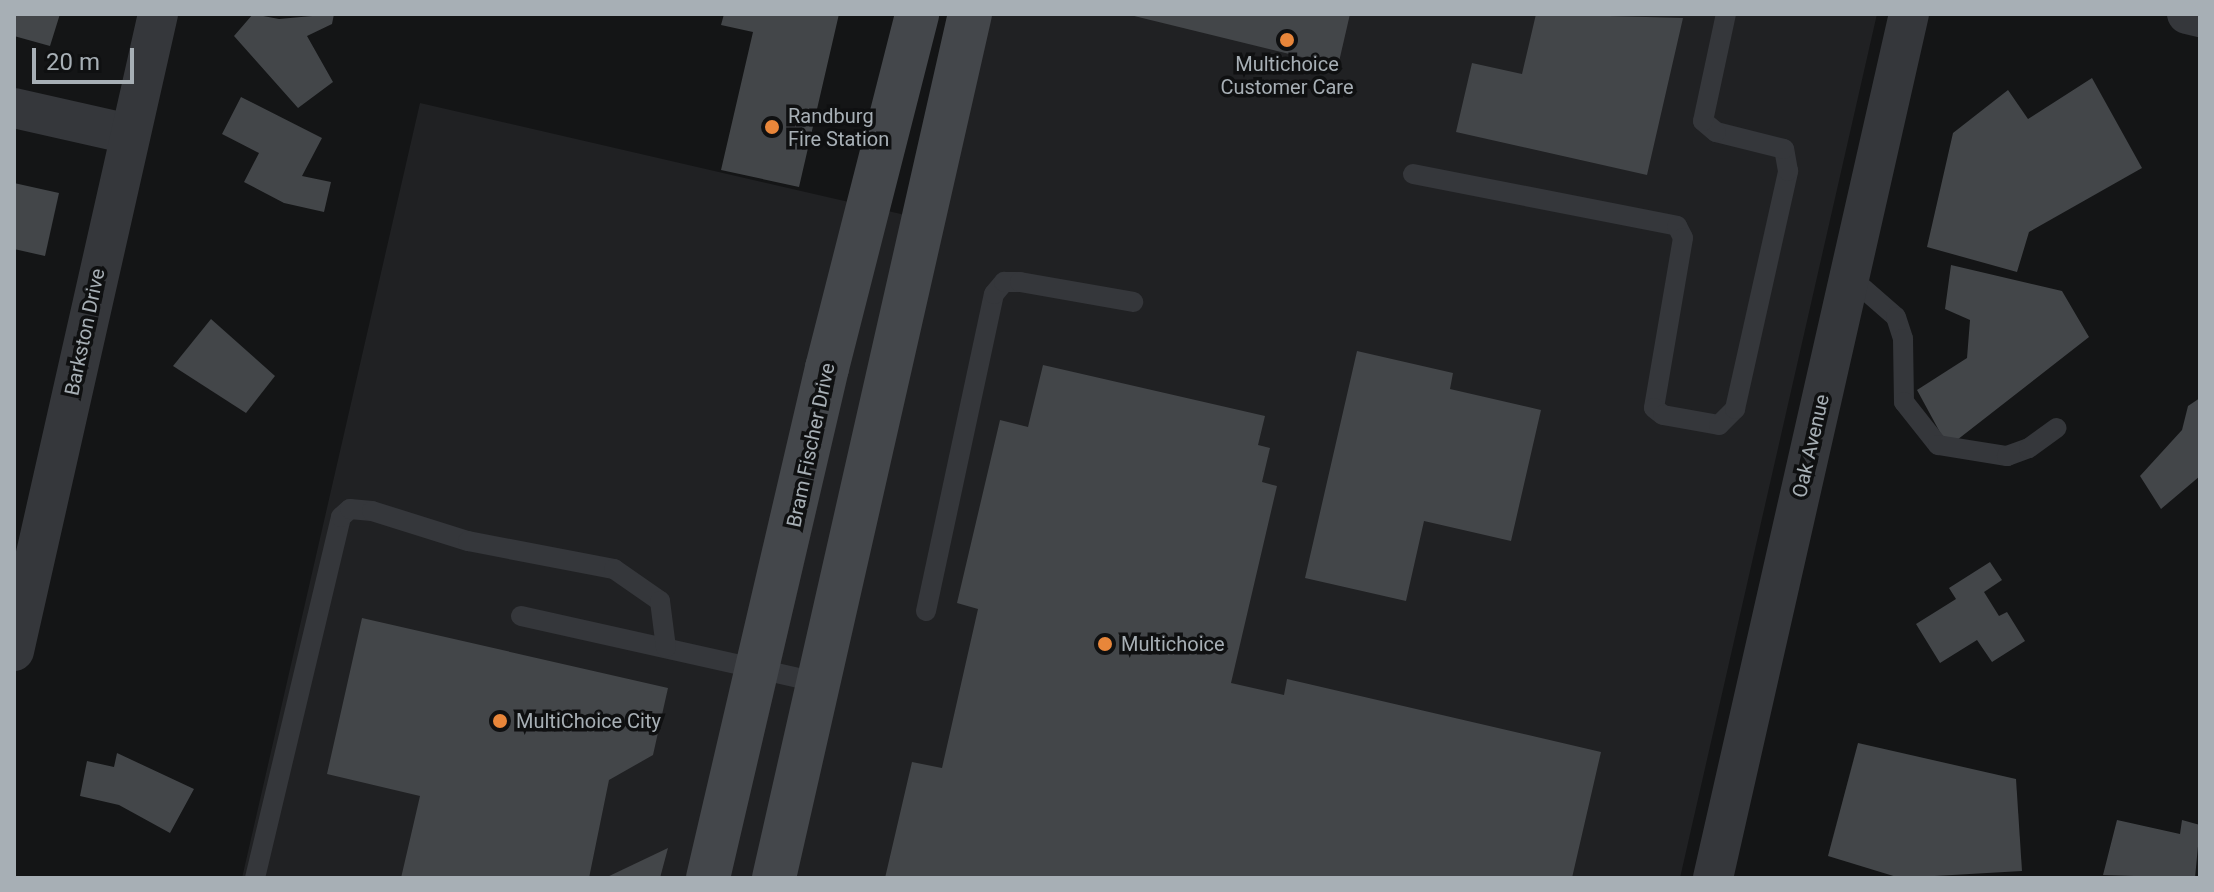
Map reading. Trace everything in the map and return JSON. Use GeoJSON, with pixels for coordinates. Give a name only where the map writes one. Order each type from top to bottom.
{"type":"FeatureCollection","features":[{"type":"Feature","properties":{"kind":"main road","name":"Bram Fischer Drive"},"geometry":{"type":"LineString","coordinates":[[708,878],[827,368],[917,14]]}},
{"type":"Feature","properties":{"kind":"main road"},"geometry":{"type":"LineString","coordinates":[[774,878],[820,683],[850,528],[970,14]]}},
{"type":"Feature","properties":{"kind":"street","name":"Barkston Drive"},"geometry":{"type":"LineString","coordinates":[[14,651],[158,14]]}},
{"type":"Feature","properties":{"kind":"street","name":"Oak Avenue"},"geometry":{"type":"LineString","coordinates":[[1713,878],[1909,14]]}},
{"type":"Feature","properties":{"kind":"street"},"geometry":{"type":"LineString","coordinates":[[2187,14],[2200,17]]}},
{"type":"Feature","properties":{"kind":"street"},"geometry":{"type":"LineString","coordinates":[[14,108],[129,134]]}},
{"type":"Feature","properties":{"kind":"lane"},"geometry":{"type":"LineString","coordinates":[[1413,174],[1677,226],[1683,238],[1654,408],[1663,415],[1719,425],[1735,409],[1788,171],[1784,149],[1716,132],[1703,121],[1726,14]]}},
{"type":"Feature","properties":{"kind":"lane"},"geometry":{"type":"LineString","coordinates":[[1849,276],[1896,317],[1903,339],[1904,402],[1938,445],[2007,456],[2029,448],[2057,428]]}},
{"type":"Feature","properties":{"kind":"lane"},"geometry":{"type":"LineString","coordinates":[[926,611],[994,294],[1004,282],[1020,282],[1133,302]]}},
{"type":"Feature","properties":{"kind":"lane"},"geometry":{"type":"LineString","coordinates":[[255,878],[341,517],[350,509],[372,511],[468,541],[614,569],[660,601],[666,648]]}},
{"type":"Feature","properties":{"kind":"lane"},"geometry":{"type":"LineString","coordinates":[[521,616],[820,683]]}},
{"type":"Feature","properties":{"kind":"shaded area"},"geometry":{"type":"Polygon","coordinates":[[[988,14],[1877,14],[1680,878],[242,878],[420,103],[940,223],[988,14]]]}},
{"type":"Feature","properties":{"kind":"building"},"geometry":{"type":"Polygon","coordinates":[[[14,14],[60,14],[50,46],[14,36],[14,14]]]}},
{"type":"Feature","properties":{"kind":"building"},"geometry":{"type":"Polygon","coordinates":[[[253,14],[279,19],[334,14],[332,24],[307,36],[333,82],[298,108],[234,36],[253,14]]]}},
{"type":"Feature","properties":{"kind":"building","name":"Randburg Fire Station"},"geometry":{"type":"Polygon","coordinates":[[[724,14],[839,14],[799,187],[721,170],[753,32],[721,25],[724,14]]]}},
{"type":"Feature","properties":{"kind":"building","name":"Multichoice Customer Care"},"geometry":{"type":"Polygon","coordinates":[[[1126,14],[1350,14],[1338,66],[1126,14]]]}},
{"type":"Feature","properties":{"kind":"building"},"geometry":{"type":"Polygon","coordinates":[[[1536,14],[1683,18],[1647,175],[1456,132],[1472,63],[1522,74],[1536,14]]]}},
{"type":"Feature","properties":{"kind":"building"},"geometry":{"type":"Polygon","coordinates":[[[2092,78],[2142,168],[2029,232],[2017,272],[1927,247],[1953,133],[2008,90],[2028,119],[2092,78]]]}},
{"type":"Feature","properties":{"kind":"building"},"geometry":{"type":"Polygon","coordinates":[[[241,97],[322,138],[302,176],[331,182],[324,212],[284,203],[244,182],[259,153],[222,134],[241,97]]]}},
{"type":"Feature","properties":{"kind":"building"},"geometry":{"type":"Polygon","coordinates":[[[14,183],[59,193],[45,256],[14,249],[14,183]]]}},
{"type":"Feature","properties":{"kind":"building"},"geometry":{"type":"Polygon","coordinates":[[[1951,265],[2062,291],[2089,337],[1948,447],[1917,390],[1967,358],[1970,320],[1945,309],[1951,265]]]}},
{"type":"Feature","properties":{"kind":"building"},"geometry":{"type":"Polygon","coordinates":[[[211,319],[275,376],[246,413],[173,366],[211,319]]]}},
{"type":"Feature","properties":{"kind":"building"},"geometry":{"type":"Polygon","coordinates":[[[1357,351],[1453,373],[1450,389],[1541,410],[1511,541],[1424,521],[1406,601],[1305,578],[1357,351]]]}},
{"type":"Feature","properties":{"kind":"building","name":"Multichoice"},"geometry":{"type":"Polygon","coordinates":[[[1043,365],[1265,416],[1258,445],[1270,448],[1262,482],[1277,486],[1231,683],[1284,695],[1287,679],[1601,752],[1572,878],[885,878],[912,762],[942,768],[978,609],[957,603],[1000,420],[1028,427],[1043,365]]]}},
{"type":"Feature","properties":{"kind":"building"},"geometry":{"type":"Polygon","coordinates":[[[2200,398],[2200,476],[2161,509],[2140,476],[2182,430],[2188,406],[2200,398]]]}},
{"type":"Feature","properties":{"kind":"building"},"geometry":{"type":"Polygon","coordinates":[[[1990,562],[2002,580],[1984,592],[1999,616],[2007,612],[2025,641],[1992,662],[1977,640],[1940,663],[1916,624],[1956,599],[1949,588],[1990,562]]]}},
{"type":"Feature","properties":{"kind":"building","name":"MultiChoice City"},"geometry":{"type":"Polygon","coordinates":[[[362,618],[668,688],[653,755],[609,780],[589,878],[401,878],[420,796],[327,774],[362,618]]]}},
{"type":"Feature","properties":{"kind":"building"},"geometry":{"type":"Polygon","coordinates":[[[1858,743],[2016,779],[2022,871],[1900,878],[1828,856],[1858,743]]]}},
{"type":"Feature","properties":{"kind":"building"},"geometry":{"type":"Polygon","coordinates":[[[117,753],[194,789],[170,833],[119,805],[80,796],[87,761],[114,767],[117,753]]]}},
{"type":"Feature","properties":{"kind":"building"},"geometry":{"type":"Polygon","coordinates":[[[2117,820],[2180,834],[2182,820],[2200,825],[2195,878],[2103,875],[2117,820]]]}},
{"type":"Feature","properties":{"kind":"building"},"geometry":{"type":"Polygon","coordinates":[[[668,848],[660,878],[605,878],[668,848]]]}},
{"type":"Feature","properties":{"kind":"place","name":"Multichoice Customer Care"},"geometry":{"type":"Point","coordinates":[1287,40]}},
{"type":"Feature","properties":{"kind":"place","name":"Randburg Fire Station"},"geometry":{"type":"Point","coordinates":[772,127]}},
{"type":"Feature","properties":{"kind":"place","name":"Multichoice"},"geometry":{"type":"Point","coordinates":[1105,644]}},
{"type":"Feature","properties":{"kind":"place","name":"MultiChoice City"},"geometry":{"type":"Point","coordinates":[500,721]}}]}
